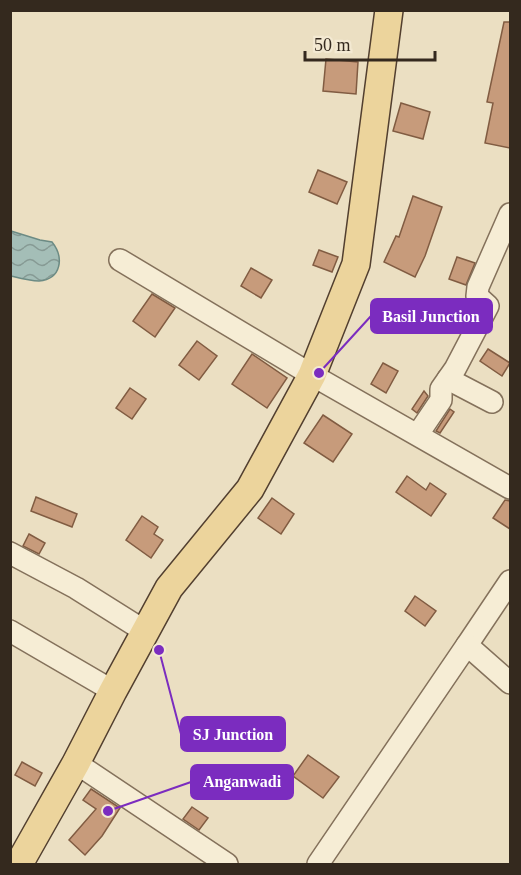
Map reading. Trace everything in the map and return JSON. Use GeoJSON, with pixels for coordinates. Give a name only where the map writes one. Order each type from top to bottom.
{"type":"FeatureCollection","features":[{"type":"Feature","properties":{"kind":"main road"},"geometry":{"type":"LineString","coordinates":[[19,864],[76,763],[169,588],[249,489],[312,375],[356,264],[389,10]]}},
{"type":"Feature","properties":{"kind":"street"},"geometry":{"type":"LineString","coordinates":[[418,434],[441,400],[441,389],[488,306],[477,296],[478,287],[510,214]]}},
{"type":"Feature","properties":{"kind":"street"},"geometry":{"type":"LineString","coordinates":[[120,260],[312,375],[510,488]]}},
{"type":"Feature","properties":{"kind":"street"},"geometry":{"type":"LineString","coordinates":[[448,379],[492,402]]}},
{"type":"Feature","properties":{"kind":"street"},"geometry":{"type":"LineString","coordinates":[[10,554],[76,588],[146,632]]}},
{"type":"Feature","properties":{"kind":"street"},"geometry":{"type":"LineString","coordinates":[[318,864],[510,581]]}},
{"type":"Feature","properties":{"kind":"street"},"geometry":{"type":"LineString","coordinates":[[10,632],[113,691]]}},
{"type":"Feature","properties":{"kind":"street"},"geometry":{"type":"LineString","coordinates":[[467,645],[510,683]]}},
{"type":"Feature","properties":{"kind":"street"},"geometry":{"type":"LineString","coordinates":[[76,763],[227,864]]}},
{"type":"Feature","properties":{"kind":"water"},"geometry":{"type":"Polygon","coordinates":[[[11,231],[52,242],[58,254],[59,266],[52,276],[39,281],[11,276],[11,231]]]}},
{"type":"Feature","properties":{"kind":"building"},"geometry":{"type":"Polygon","coordinates":[[[504,22],[510,22],[510,148],[485,143],[493,103],[487,102],[504,22]]]}},
{"type":"Feature","properties":{"kind":"building"},"geometry":{"type":"Polygon","coordinates":[[[326,59],[358,62],[356,94],[323,91],[326,59]]]}},
{"type":"Feature","properties":{"kind":"building"},"geometry":{"type":"Polygon","coordinates":[[[401,103],[430,112],[423,139],[393,131],[401,103]]]}},
{"type":"Feature","properties":{"kind":"building"},"geometry":{"type":"Polygon","coordinates":[[[318,170],[347,182],[337,204],[309,192],[318,170]]]}},
{"type":"Feature","properties":{"kind":"building"},"geometry":{"type":"Polygon","coordinates":[[[413,196],[442,207],[415,277],[384,262],[396,236],[399,237],[413,196]]]}},
{"type":"Feature","properties":{"kind":"building"},"geometry":{"type":"Polygon","coordinates":[[[319,250],[338,257],[332,272],[313,265],[319,250]]]}},
{"type":"Feature","properties":{"kind":"building"},"geometry":{"type":"Polygon","coordinates":[[[457,257],[475,263],[466,285],[449,279],[457,257]]]}},
{"type":"Feature","properties":{"kind":"building"},"geometry":{"type":"Polygon","coordinates":[[[251,268],[272,280],[261,298],[241,286],[251,268]]]}},
{"type":"Feature","properties":{"kind":"building"},"geometry":{"type":"Polygon","coordinates":[[[152,294],[175,308],[155,337],[133,321],[152,294]]]}},
{"type":"Feature","properties":{"kind":"building"},"geometry":{"type":"Polygon","coordinates":[[[197,341],[217,356],[199,380],[179,365],[197,341]]]}},
{"type":"Feature","properties":{"kind":"building"},"geometry":{"type":"Polygon","coordinates":[[[488,349],[510,363],[502,376],[480,361],[488,349]]]}},
{"type":"Feature","properties":{"kind":"building"},"geometry":{"type":"Polygon","coordinates":[[[252,354],[287,378],[267,408],[232,384],[252,354]]]}},
{"type":"Feature","properties":{"kind":"building"},"geometry":{"type":"Polygon","coordinates":[[[383,363],[398,371],[386,393],[371,384],[383,363]]]}},
{"type":"Feature","properties":{"kind":"building"},"geometry":{"type":"Polygon","coordinates":[[[130,388],[146,399],[132,419],[116,408],[130,388]]]}},
{"type":"Feature","properties":{"kind":"building"},"geometry":{"type":"Polygon","coordinates":[[[424,391],[428,396],[417,413],[412,409],[424,391]]]}},
{"type":"Feature","properties":{"kind":"building"},"geometry":{"type":"Polygon","coordinates":[[[450,409],[454,412],[440,433],[436,431],[450,409]]]}},
{"type":"Feature","properties":{"kind":"building"},"geometry":{"type":"Polygon","coordinates":[[[323,415],[352,434],[333,462],[304,443],[323,415]]]}},
{"type":"Feature","properties":{"kind":"building"},"geometry":{"type":"Polygon","coordinates":[[[407,476],[426,490],[430,483],[446,494],[431,516],[396,492],[407,476]]]}},
{"type":"Feature","properties":{"kind":"building"},"geometry":{"type":"Polygon","coordinates":[[[36,497],[77,514],[72,527],[31,511],[36,497]]]}},
{"type":"Feature","properties":{"kind":"building"},"geometry":{"type":"Polygon","coordinates":[[[272,498],[294,514],[281,534],[258,518],[272,498]]]}},
{"type":"Feature","properties":{"kind":"building"},"geometry":{"type":"Polygon","coordinates":[[[505,500],[510,501],[510,529],[493,518],[505,500]]]}},
{"type":"Feature","properties":{"kind":"building"},"geometry":{"type":"Polygon","coordinates":[[[142,516],[158,527],[154,534],[163,540],[151,558],[126,540],[142,516]]]}},
{"type":"Feature","properties":{"kind":"building"},"geometry":{"type":"Polygon","coordinates":[[[29,534],[45,543],[39,554],[23,546],[29,534]]]}},
{"type":"Feature","properties":{"kind":"building"},"geometry":{"type":"Polygon","coordinates":[[[415,596],[436,611],[425,626],[405,611],[415,596]]]}},
{"type":"Feature","properties":{"kind":"building"},"geometry":{"type":"Polygon","coordinates":[[[308,755],[339,777],[323,798],[293,776],[308,755]]]}},
{"type":"Feature","properties":{"kind":"building"},"geometry":{"type":"Polygon","coordinates":[[[22,762],[42,773],[35,786],[15,775],[22,762]]]}},
{"type":"Feature","properties":{"kind":"building"},"geometry":{"type":"Polygon","coordinates":[[[91,789],[120,808],[102,836],[85,855],[69,840],[96,809],[83,800],[91,789]]]}},
{"type":"Feature","properties":{"kind":"building"},"geometry":{"type":"Polygon","coordinates":[[[192,807],[208,818],[199,830],[183,819],[192,807]]]}},
{"type":"Feature","properties":{"kind":"place","name":"Basil Junction"},"geometry":{"type":"Point","coordinates":[319,373]}},
{"type":"Feature","properties":{"kind":"place","name":"SJ Junction"},"geometry":{"type":"Point","coordinates":[159,650]}},
{"type":"Feature","properties":{"kind":"place","name":"Anganwadi"},"geometry":{"type":"Point","coordinates":[108,811]}}]}
